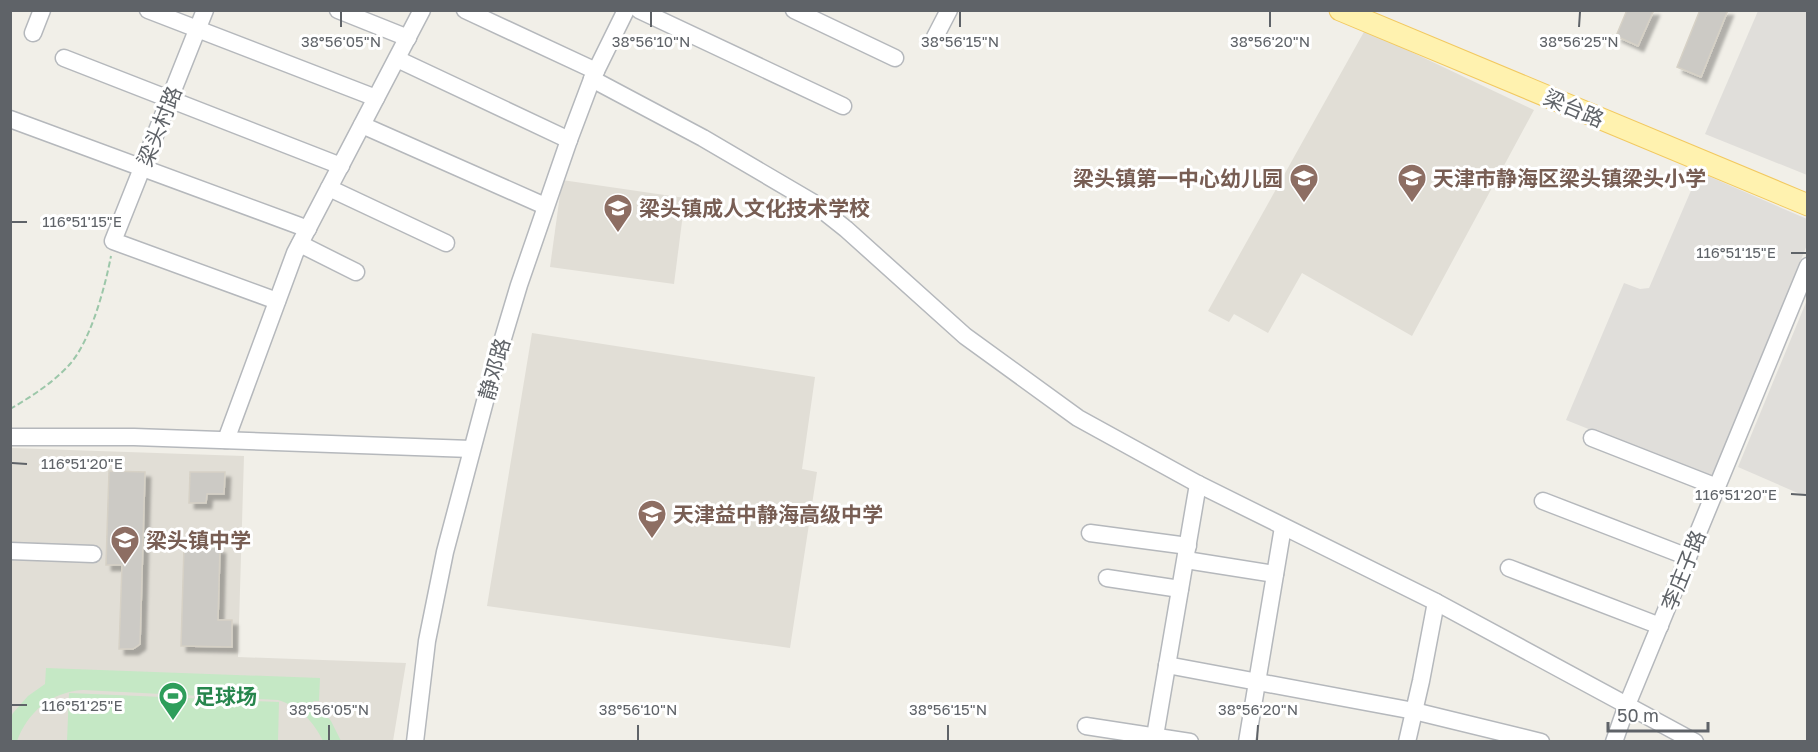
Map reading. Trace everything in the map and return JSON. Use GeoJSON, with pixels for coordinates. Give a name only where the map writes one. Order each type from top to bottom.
{"type":"FeatureCollection","features":[{"type":"Feature","properties":{"kind":"main road","name":"梁台路"},"geometry":{"type":"LineString","coordinates":[[1340,10],[1808,205]]}},
{"type":"Feature","properties":{"kind":"main road","name":"梁台路"},"geometry":{"type":"LineString","coordinates":[[1361,10],[1808,194]]}},
{"type":"Feature","properties":{"kind":"street"},"geometry":{"type":"LineString","coordinates":[[33,33],[42,10]]}},
{"type":"Feature","properties":{"kind":"street"},"geometry":{"type":"LineString","coordinates":[[147,10],[376,98]]}},
{"type":"Feature","properties":{"kind":"street","name":"梁头村路"},"geometry":{"type":"LineString","coordinates":[[113,241],[205,10]]}},
{"type":"Feature","properties":{"kind":"street"},"geometry":{"type":"LineString","coordinates":[[338,10],[408,38]]}},
{"type":"Feature","properties":{"kind":"street"},"geometry":{"type":"LineString","coordinates":[[226,440],[300,244],[422,10]]}},
{"type":"Feature","properties":{"kind":"street"},"geometry":{"type":"LineString","coordinates":[[465,10],[594,75],[812,202],[846,229],[964,336],[1078,418],[1198,484],[1436,602],[1695,741]]}},
{"type":"Feature","properties":{"kind":"street","name":"静邓路"},"geometry":{"type":"LineString","coordinates":[[415,741],[427,641],[471,449],[519,285],[545,206],[594,75],[626,10]]}},
{"type":"Feature","properties":{"kind":"street"},"geometry":{"type":"LineString","coordinates":[[639,10],[843,106]]}},
{"type":"Feature","properties":{"kind":"street"},"geometry":{"type":"LineString","coordinates":[[794,10],[895,58]]}},
{"type":"Feature","properties":{"kind":"street"},"geometry":{"type":"LineString","coordinates":[[935,37],[948,11]]}},
{"type":"Feature","properties":{"kind":"street"},"geometry":{"type":"LineString","coordinates":[[64,58],[341,166]]}},
{"type":"Feature","properties":{"kind":"street"},"geometry":{"type":"LineString","coordinates":[[397,59],[569,140]]}},
{"type":"Feature","properties":{"kind":"street"},"geometry":{"type":"LineString","coordinates":[[10,119],[308,229]]}},
{"type":"Feature","properties":{"kind":"street"},"geometry":{"type":"LineString","coordinates":[[362,125],[545,206]]}},
{"type":"Feature","properties":{"kind":"street"},"geometry":{"type":"LineString","coordinates":[[329,188],[446,243]]}},
{"type":"Feature","properties":{"kind":"street"},"geometry":{"type":"LineString","coordinates":[[113,241],[277,302]]}},
{"type":"Feature","properties":{"kind":"street"},"geometry":{"type":"LineString","coordinates":[[300,244],[356,272]]}},
{"type":"Feature","properties":{"kind":"street","name":"李庄子路"},"geometry":{"type":"LineString","coordinates":[[1614,741],[1808,266]]}},
{"type":"Feature","properties":{"kind":"street"},"geometry":{"type":"LineString","coordinates":[[10,437],[134,437],[471,449]]}},
{"type":"Feature","properties":{"kind":"street"},"geometry":{"type":"LineString","coordinates":[[1593,438],[1717,487]]}},
{"type":"Feature","properties":{"kind":"street"},"geometry":{"type":"LineString","coordinates":[[1154,739],[1198,484]]}},
{"type":"Feature","properties":{"kind":"street"},"geometry":{"type":"LineString","coordinates":[[1544,501],[1688,557]]}},
{"type":"Feature","properties":{"kind":"street"},"geometry":{"type":"LineString","coordinates":[[1247,741],[1283,527]]}},
{"type":"Feature","properties":{"kind":"street"},"geometry":{"type":"LineString","coordinates":[[1090,533],[1275,574]]}},
{"type":"Feature","properties":{"kind":"street"},"geometry":{"type":"LineString","coordinates":[[10,551],[93,554]]}},
{"type":"Feature","properties":{"kind":"street"},"geometry":{"type":"LineString","coordinates":[[1509,568],[1660,626]]}},
{"type":"Feature","properties":{"kind":"street"},"geometry":{"type":"LineString","coordinates":[[1107,578],[1180,589]]}},
{"type":"Feature","properties":{"kind":"street"},"geometry":{"type":"LineString","coordinates":[[1407,741],[1436,602]]}},
{"type":"Feature","properties":{"kind":"street"},"geometry":{"type":"LineString","coordinates":[[1167,664],[1414,711],[1541,741]]}},
{"type":"Feature","properties":{"kind":"street"},"geometry":{"type":"LineString","coordinates":[[1086,726],[1154,739],[1190,741]]}},
{"type":"Feature","properties":{"kind":"path"},"geometry":{"type":"LineString","coordinates":[[10,409],[55,378],[71,363],[96,313],[106,279],[113,241]]}},
{"type":"Feature","properties":{"kind":"shaded area"},"geometry":{"type":"Polygon","coordinates":[[[1758,11],[1807,11],[1807,175],[1705,134],[1758,11]]]}},
{"type":"Feature","properties":{"kind":"shaded area","name":"天津市静海区梁头镇梁头小学"},"geometry":{"type":"Polygon","coordinates":[[[1365,30],[1534,110],[1412,336],[1302,273],[1268,333],[1234,314],[1229,322],[1208,311],[1365,30]]]}},
{"type":"Feature","properties":{"kind":"shaded area"},"geometry":{"type":"Polygon","coordinates":[[[1699,172],[1807,219],[1807,245],[1711,478],[1566,420],[1624,283],[1640,289],[1649,288],[1699,172]]]}},
{"type":"Feature","properties":{"kind":"shaded area","name":"梁头镇成人文化技术学校"},"geometry":{"type":"Polygon","coordinates":[[[562,180],[685,198],[674,284],[550,267],[562,180]]]}},
{"type":"Feature","properties":{"kind":"shaded area"},"geometry":{"type":"Polygon","coordinates":[[[1807,300],[1807,497],[1738,467],[1807,300]]]}},
{"type":"Feature","properties":{"kind":"shaded area","name":"天津益中静海高级中学"},"geometry":{"type":"Polygon","coordinates":[[[532,333],[815,377],[802,469],[817,472],[790,648],[487,606],[532,333]]]}},
{"type":"Feature","properties":{"kind":"shaded area","name":"梁头镇中学"},"geometry":{"type":"Polygon","coordinates":[[[11,448],[244,456],[238,657],[406,663],[393,741],[11,742],[11,448]]]}},
{"type":"Feature","properties":{"kind":"green space"},"geometry":{"type":"Polygon","coordinates":[[[46,668],[320,678],[319,701],[313,701],[331,721],[341,741],[323,741],[305,716],[293,706],[278,700],[83,690],[61,695],[42,705],[27,721],[17,741],[11,741],[11,717],[28,696],[45,684],[46,668]]]}},
{"type":"Feature","properties":{"kind":"green space","name":"足球场"},"geometry":{"type":"Polygon","coordinates":[[[69,693],[279,702],[278,741],[67,741],[69,693]]]}},
{"type":"Feature","properties":{"kind":"building"},"geometry":{"type":"Polygon","coordinates":[[[1627,10],[1654,10],[1638,46],[1616,36],[1627,10]]]}},
{"type":"Feature","properties":{"kind":"building"},"geometry":{"type":"Polygon","coordinates":[[[1700,10],[1728,10],[1701,77],[1677,67],[1700,10]]]}},
{"type":"Feature","properties":{"kind":"building"},"geometry":{"type":"Polygon","coordinates":[[[109,471],[145,472],[140,644],[133,649],[119,649],[122,565],[106,565],[109,471]]]}},
{"type":"Feature","properties":{"kind":"building"},"geometry":{"type":"Polygon","coordinates":[[[190,472],[225,472],[224,494],[207,494],[206,503],[189,503],[190,472]]]}},
{"type":"Feature","properties":{"kind":"building"},"geometry":{"type":"Polygon","coordinates":[[[184,547],[220,548],[218,620],[232,620],[232,647],[181,646],[184,547]]]}},
{"type":"Feature","properties":{"kind":"place","name":"梁头镇第一中心幼儿园"},"geometry":{"type":"Point","coordinates":[1304,204]}},
{"type":"Feature","properties":{"kind":"place","name":"天津市静海区梁头镇梁头小学"},"geometry":{"type":"Point","coordinates":[1412,204]}},
{"type":"Feature","properties":{"kind":"place","name":"梁头镇成人文化技术学校"},"geometry":{"type":"Point","coordinates":[618,234]}},
{"type":"Feature","properties":{"kind":"place","name":"天津益中静海高级中学"},"geometry":{"type":"Point","coordinates":[652,540]}},
{"type":"Feature","properties":{"kind":"place","name":"梁头镇中学"},"geometry":{"type":"Point","coordinates":[125,566]}},
{"type":"Feature","properties":{"kind":"place","name":"足球场"},"geometry":{"type":"Point","coordinates":[173,722]}}]}
